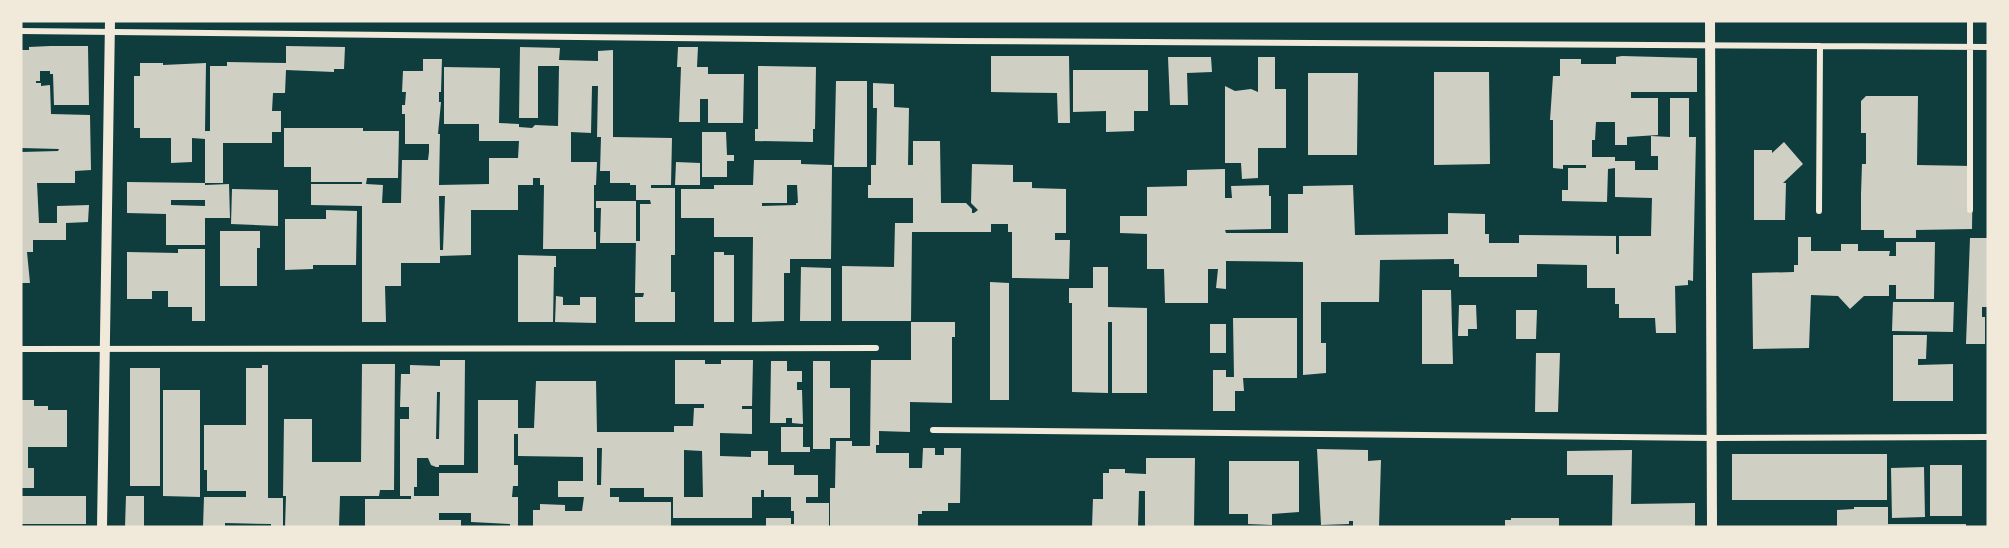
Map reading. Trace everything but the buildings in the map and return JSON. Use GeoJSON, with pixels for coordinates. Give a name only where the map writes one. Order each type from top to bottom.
{"type":"FeatureCollection","features":[{"type":"Feature","properties":{"kind":"street"},"geometry":{"type":"LineString","coordinates":[[1710,21],[1712,527]]}},
{"type":"Feature","properties":{"kind":"street"},"geometry":{"type":"LineString","coordinates":[[1970,21],[1970,210]]}},
{"type":"Feature","properties":{"kind":"street"},"geometry":{"type":"LineString","coordinates":[[102,527],[110,27]]}},
{"type":"Feature","properties":{"kind":"street"},"geometry":{"type":"LineString","coordinates":[[21,31],[110,27],[957,41],[1988,47]]}},
{"type":"Feature","properties":{"kind":"street"},"geometry":{"type":"LineString","coordinates":[[1819,211],[1820,46]]}},
{"type":"Feature","properties":{"kind":"street"},"geometry":{"type":"LineString","coordinates":[[21,349],[876,348]]}},
{"type":"Feature","properties":{"kind":"street"},"geometry":{"type":"LineString","coordinates":[[933,430],[1712,438],[1988,437]]}}]}
